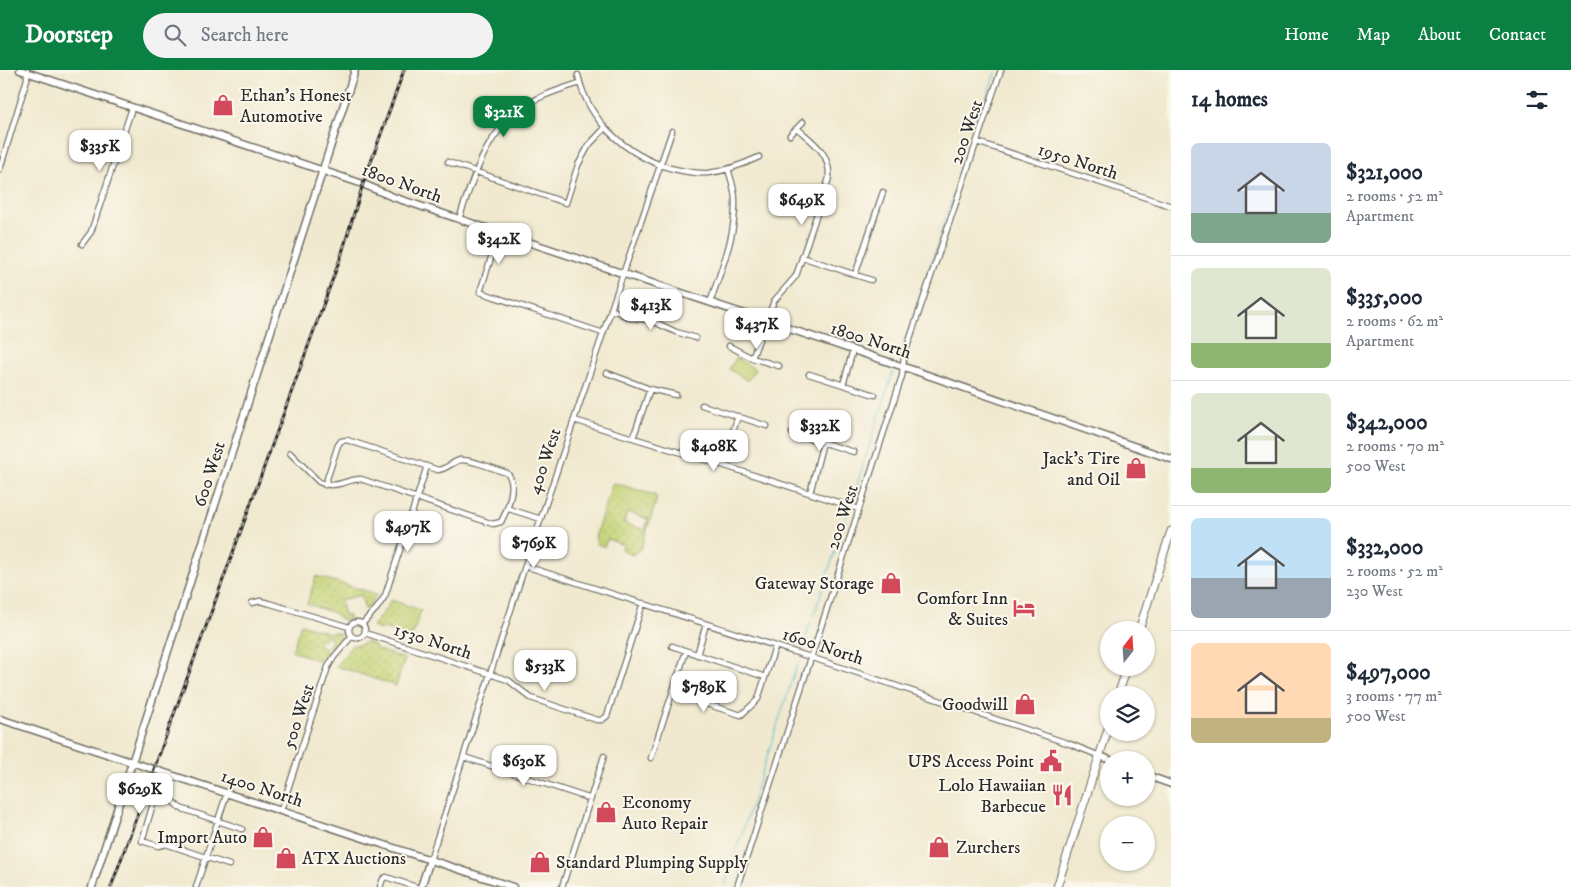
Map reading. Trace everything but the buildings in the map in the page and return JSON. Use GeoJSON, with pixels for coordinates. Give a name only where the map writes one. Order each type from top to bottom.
{"type":"FeatureCollection","features":[{"type":"Feature","properties":{"kind":"main road"},"geometry":{"type":"LineString","coordinates":[[1141,621],[1171,531]]}},
{"type":"Feature","properties":{"kind":"main road"},"geometry":{"type":"LineString","coordinates":[[1057,887],[1100,756]]}},
{"type":"Feature","properties":{"kind":"street","name":"600 West"},"geometry":{"type":"LineString","coordinates":[[92,887],[355,70]]}},
{"type":"Feature","properties":{"kind":"street","name":"200 West"},"geometry":{"type":"LineString","coordinates":[[737,887],[904,367],[904,356],[1002,70]]}},
{"type":"Feature","properties":{"kind":"street","name":"1800 North"},"geometry":{"type":"LineString","coordinates":[[25,71],[363,184],[393,197],[499,233],[904,367],[1171,458]]}},
{"type":"Feature","properties":{"kind":"street"},"geometry":{"type":"LineString","coordinates":[[0,169],[27,79],[25,71]]}},
{"type":"Feature","properties":{"kind":"street"},"geometry":{"type":"LineString","coordinates":[[578,75],[591,106],[605,128],[624,146],[643,158],[683,172],[706,173],[728,169],[759,157]]}},
{"type":"Feature","properties":{"kind":"street"},"geometry":{"type":"LineString","coordinates":[[459,219],[482,157],[495,134],[512,115],[532,101],[553,91],[580,83]]}},
{"type":"Feature","properties":{"kind":"street"},"geometry":{"type":"LineString","coordinates":[[82,244],[91,232],[132,108]]}},
{"type":"Feature","properties":{"kind":"street"},"geometry":{"type":"LineString","coordinates":[[790,135],[803,122]]}},
{"type":"Feature","properties":{"kind":"street"},"geometry":{"type":"LineString","coordinates":[[448,162],[566,203],[578,164],[589,145],[605,128]]}},
{"type":"Feature","properties":{"kind":"street"},"geometry":{"type":"LineString","coordinates":[[752,358],[774,301],[796,276],[829,178],[829,167],[826,157],[818,146],[798,129]]}},
{"type":"Feature","properties":{"kind":"street","name":"400 West"},"geometry":{"type":"LineString","coordinates":[[421,887],[525,566],[622,274],[672,131]]}},
{"type":"Feature","properties":{"kind":"street","name":"1950 North"},"geometry":{"type":"LineString","coordinates":[[977,142],[1171,206]]}},
{"type":"Feature","properties":{"kind":"street"},"geometry":{"type":"LineString","coordinates":[[710,303],[730,242],[734,222],[735,198],[728,169]]}},
{"type":"Feature","properties":{"kind":"street"},"geometry":{"type":"LineString","coordinates":[[855,275],[883,192]]}},
{"type":"Feature","properties":{"kind":"street"},"geometry":{"type":"LineString","coordinates":[[499,233],[480,292],[603,333]]}},
{"type":"Feature","properties":{"kind":"street"},"geometry":{"type":"LineString","coordinates":[[802,258],[871,280]]}},
{"type":"Feature","properties":{"kind":"street"},"geometry":{"type":"LineString","coordinates":[[611,309],[630,318],[650,320],[676,332],[696,338]]}},
{"type":"Feature","properties":{"kind":"street"},"geometry":{"type":"LineString","coordinates":[[729,346],[752,358],[779,366]]}},
{"type":"Feature","properties":{"kind":"street"},"geometry":{"type":"LineString","coordinates":[[843,385],[853,350]]}},
{"type":"Feature","properties":{"kind":"street"},"geometry":{"type":"LineString","coordinates":[[607,373],[676,396]]}},
{"type":"Feature","properties":{"kind":"street"},"geometry":{"type":"LineString","coordinates":[[809,374],[875,395]]}},
{"type":"Feature","properties":{"kind":"street"},"geometry":{"type":"LineString","coordinates":[[633,438],[650,388]]}},
{"type":"Feature","properties":{"kind":"street"},"geometry":{"type":"LineString","coordinates":[[702,405],[767,426]]}},
{"type":"Feature","properties":{"kind":"street"},"geometry":{"type":"LineString","coordinates":[[722,464],[738,416]]}},
{"type":"Feature","properties":{"kind":"street"},"geometry":{"type":"LineString","coordinates":[[574,420],[722,464],[859,509]]}},
{"type":"Feature","properties":{"kind":"street"},"geometry":{"type":"LineString","coordinates":[[792,433],[854,452]]}},
{"type":"Feature","properties":{"kind":"street"},"geometry":{"type":"LineString","coordinates":[[290,453],[319,482],[325,485],[333,486],[352,479],[361,479],[404,492],[416,498],[493,524],[502,522],[509,509],[512,481],[507,473],[462,460],[438,470],[347,440],[341,441],[338,445],[325,485]]}},
{"type":"Feature","properties":{"kind":"street"},"geometry":{"type":"LineString","coordinates":[[810,493],[823,442]]}},
{"type":"Feature","properties":{"kind":"street"},"geometry":{"type":"LineString","coordinates":[[362,624],[377,608],[384,596],[427,466]]}},
{"type":"Feature","properties":{"kind":"street"},"geometry":{"type":"LineString","coordinates":[[509,509],[541,519]]}},
{"type":"Feature","properties":{"kind":"street","name":"1600 North"},"geometry":{"type":"LineString","coordinates":[[525,566],[810,658],[1100,756]]}},
{"type":"Feature","properties":{"kind":"street"},"geometry":{"type":"LineString","coordinates":[[252,603],[260,601],[349,627]]}},
{"type":"Feature","properties":{"kind":"street","name":"1530 North"},"geometry":{"type":"LineString","coordinates":[[365,633],[508,680],[531,698],[602,720],[607,716],[643,603]]}},
{"type":"Feature","properties":{"kind":"street"},"geometry":{"type":"LineString","coordinates":[[355,622],[362,624],[365,628],[365,633],[359,638],[352,637],[349,627],[355,622]]}},
{"type":"Feature","properties":{"kind":"street"},"geometry":{"type":"LineString","coordinates":[[697,655],[706,624]]}},
{"type":"Feature","properties":{"kind":"street","name":"500 West"},"geometry":{"type":"LineString","coordinates":[[281,810],[328,667],[334,657],[352,637]]}},
{"type":"Feature","properties":{"kind":"street"},"geometry":{"type":"LineString","coordinates":[[672,646],[765,677]]}},
{"type":"Feature","properties":{"kind":"street"},"geometry":{"type":"LineString","coordinates":[[672,693],[741,715],[744,714],[747,708],[756,702],[775,647]]}},
{"type":"Feature","properties":{"kind":"street"},"geometry":{"type":"LineString","coordinates":[[651,758],[686,651]]}},
{"type":"Feature","properties":{"kind":"street","name":"1400 North"},"geometry":{"type":"LineString","coordinates":[[0,719],[514,887]]}},
{"type":"Feature","properties":{"kind":"street"},"geometry":{"type":"LineString","coordinates":[[562,887],[604,756]]}},
{"type":"Feature","properties":{"kind":"street"},"geometry":{"type":"LineString","coordinates":[[464,757],[590,798]]}},
{"type":"Feature","properties":{"kind":"street"},"geometry":{"type":"LineString","coordinates":[[1155,778],[1171,784]]}},
{"type":"Feature","properties":{"kind":"street"},"geometry":{"type":"LineString","coordinates":[[196,887],[227,793]]}},
{"type":"Feature","properties":{"kind":"street"},"geometry":{"type":"LineString","coordinates":[[230,865],[166,844],[158,846],[142,841],[156,794],[170,799],[180,808],[242,829]]}},
{"type":"Feature","properties":{"kind":"street"},"geometry":{"type":"LineString","coordinates":[[380,887],[383,879],[386,877],[416,887]]}},
{"type":"Feature","properties":{"kind":"green space"},"geometry":{"type":"Polygon","coordinates":[[[736,358],[755,369],[748,381],[729,369],[736,358]]]}},
{"type":"Feature","properties":{"kind":"green space"},"geometry":{"type":"Polygon","coordinates":[[[615,483],[655,495],[657,499],[641,548],[633,555],[622,549],[623,545],[608,539],[604,547],[597,544],[595,537],[612,484],[615,483]],[[627,512],[624,523],[645,530],[648,519],[627,512]]]}},
{"type":"Feature","properties":{"kind":"green space"},"geometry":{"type":"Polygon","coordinates":[[[316,576],[377,594],[365,610],[361,595],[340,600],[344,615],[348,615],[350,619],[347,621],[340,619],[334,613],[307,604],[316,576]]]}},
{"type":"Feature","properties":{"kind":"green space"},"geometry":{"type":"Polygon","coordinates":[[[391,600],[421,610],[412,637],[383,628],[379,630],[372,626],[391,600]]]}},
{"type":"Feature","properties":{"kind":"green space"},"geometry":{"type":"Polygon","coordinates":[[[301,624],[330,633],[341,634],[331,650],[328,647],[332,641],[327,635],[319,644],[328,652],[322,662],[292,651],[301,624]]]}},
{"type":"Feature","properties":{"kind":"green space"},"geometry":{"type":"Polygon","coordinates":[[[366,642],[375,645],[376,649],[405,659],[396,686],[336,666],[352,645],[366,642]]]}},
{"type":"Feature","properties":{"kind":"waterway"},"geometry":{"type":"LineString","coordinates":[[898,357],[910,329],[996,70]]}},
{"type":"Feature","properties":{"kind":"waterway"},"geometry":{"type":"LineString","coordinates":[[852,500],[893,372]]}},
{"type":"Feature","properties":{"kind":"waterway"},"geometry":{"type":"LineString","coordinates":[[844,524],[847,515]]}},
{"type":"Feature","properties":{"kind":"waterway"},"geometry":{"type":"LineString","coordinates":[[814,615],[841,533]]}},
{"type":"Feature","properties":{"kind":"waterway"},"geometry":{"type":"LineString","coordinates":[[803,647],[810,624]]}},
{"type":"Feature","properties":{"kind":"waterway"},"geometry":{"type":"LineString","coordinates":[[734,857],[797,665]]}},
{"type":"Feature","properties":{"kind":"waterway"},"geometry":{"type":"LineString","coordinates":[[724,887],[732,865]]}},
{"type":"Feature","properties":{"kind":"railway"},"geometry":{"type":"LineString","coordinates":[[111,887],[341,256],[363,184],[404,70]]}},
{"type":"Feature","properties":{"kind":"place","name":"Ethan's Honest Automotive"},"geometry":{"type":"Point","coordinates":[223,105]}},
{"type":"Feature","properties":{"kind":"place","name":"Jack's Tire and Oil"},"geometry":{"type":"Point","coordinates":[1136,468]}},
{"type":"Feature","properties":{"kind":"place","name":"Gateway Storage"},"geometry":{"type":"Point","coordinates":[891,583]}},
{"type":"Feature","properties":{"kind":"place","name":"Comfort Inn & Suites"},"geometry":{"type":"Point","coordinates":[1024,608]}},
{"type":"Feature","properties":{"kind":"place","name":"Goodwill"},"geometry":{"type":"Point","coordinates":[1025,704]}},
{"type":"Feature","properties":{"kind":"place","name":"UPS Access Point"},"geometry":{"type":"Point","coordinates":[1051,761]}},
{"type":"Feature","properties":{"kind":"place","name":"Lolo Hawaiian Barbecue"},"geometry":{"type":"Point","coordinates":[1062,795]}},
{"type":"Feature","properties":{"kind":"place","name":"Economy Auto Repair"},"geometry":{"type":"Point","coordinates":[606,812]}},
{"type":"Feature","properties":{"kind":"place","name":"Import Auto"},"geometry":{"type":"Point","coordinates":[263,837]}},
{"type":"Feature","properties":{"kind":"place","name":"Zurchers"},"geometry":{"type":"Point","coordinates":[939,847]}},
{"type":"Feature","properties":{"kind":"place","name":"ATX Auctions"},"geometry":{"type":"Point","coordinates":[286,858]}},
{"type":"Feature","properties":{"kind":"place","name":"Standard Plumping Supply"},"geometry":{"type":"Point","coordinates":[540,862]}}]}
